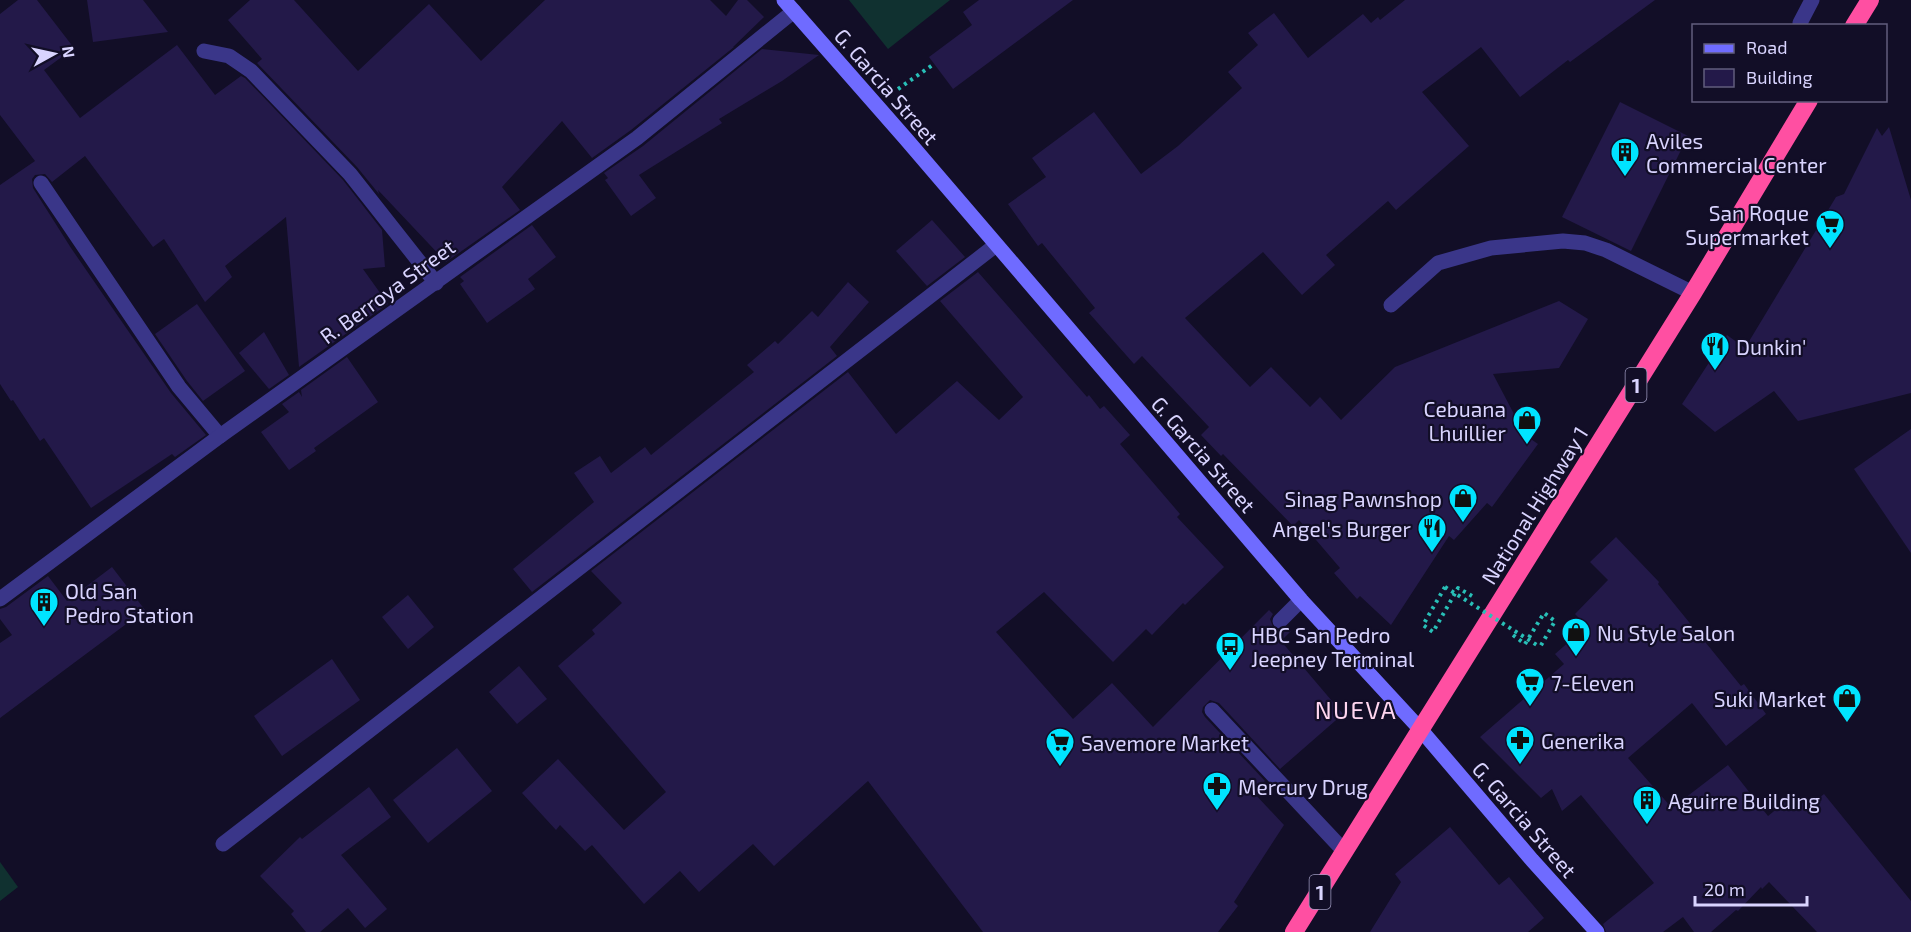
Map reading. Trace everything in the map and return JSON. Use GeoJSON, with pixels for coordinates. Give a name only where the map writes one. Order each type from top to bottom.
{"type":"FeatureCollection","features":[{"type":"Feature","properties":{"kind":"highway"},"geometry":{"type":"LineString","coordinates":[[1855,24],[1870,0]]}},
{"type":"Feature","properties":{"kind":"highway","name":"National Highway 1"},"geometry":{"type":"LineString","coordinates":[[1294,932],[1693,293],[1808,102]]}},
{"type":"Feature","properties":{"kind":"street"},"geometry":{"type":"LineString","coordinates":[[1800,24],[1812,0]]}},
{"type":"Feature","properties":{"kind":"street","name":"G. Garcia Street"},"geometry":{"type":"LineString","coordinates":[[789,6],[1301,600],[1421,730],[1597,932]]}},
{"type":"Feature","properties":{"kind":"street","name":"R. Berroya Street"},"geometry":{"type":"LineString","coordinates":[[0,599],[220,436],[637,138],[789,6]]}},
{"type":"Feature","properties":{"kind":"street"},"geometry":{"type":"LineString","coordinates":[[204,51],[230,56],[251,71],[350,174],[435,283]]}},
{"type":"Feature","properties":{"kind":"street"},"geometry":{"type":"LineString","coordinates":[[41,183],[179,387],[220,436]]}},
{"type":"Feature","properties":{"kind":"street"},"geometry":{"type":"LineString","coordinates":[[1391,305],[1438,263],[1491,248],[1563,241],[1584,243],[1606,250],[1693,293]]}},
{"type":"Feature","properties":{"kind":"street"},"geometry":{"type":"LineString","coordinates":[[223,844],[996,245]]}},
{"type":"Feature","properties":{"kind":"street"},"geometry":{"type":"LineString","coordinates":[[1280,621],[1301,600]]}},
{"type":"Feature","properties":{"kind":"street"},"geometry":{"type":"LineString","coordinates":[[1212,710],[1345,852]]}},
{"type":"Feature","properties":{"kind":"path"},"geometry":{"type":"LineString","coordinates":[[876,105],[934,64]]}},
{"type":"Feature","properties":{"kind":"path"},"geometry":{"type":"LineString","coordinates":[[1458,588],[1433,632],[1423,625],[1445,587],[1540,647],[1555,621],[1544,613],[1525,644]]}},
{"type":"Feature","properties":{"kind":"green space"},"geometry":{"type":"Polygon","coordinates":[[[849,0],[950,0],[888,49],[849,0]]]}},
{"type":"Feature","properties":{"kind":"green space"},"geometry":{"type":"Polygon","coordinates":[[[0,862],[18,887],[0,901],[0,862]]]}},
{"type":"Feature","properties":{"kind":"building"},"geometry":{"type":"Polygon","coordinates":[[[18,0],[37,0],[74,48],[44,70],[80,118],[177,45],[215,95],[241,76],[245,78],[343,180],[382,230],[385,267],[363,269],[388,304],[299,367],[286,217],[225,266],[232,277],[205,302],[164,239],[153,247],[85,156],[52,182],[45,174],[35,175],[32,179],[33,188],[71,248],[171,393],[206,435],[175,457],[172,454],[91,508],[44,438],[40,441],[0,384],[0,185],[35,161],[0,115],[0,14],[18,0]]]}},
{"type":"Feature","properties":{"kind":"building"},"geometry":{"type":"Polygon","coordinates":[[[87,0],[143,0],[168,32],[93,42],[87,0]]]}},
{"type":"Feature","properties":{"kind":"building"},"geometry":{"type":"Polygon","coordinates":[[[250,0],[294,0],[358,71],[429,4],[481,61],[545,0],[710,0],[726,16],[738,0],[747,0],[764,17],[734,47],[631,130],[592,158],[562,121],[502,187],[520,210],[446,262],[257,63],[262,59],[228,20],[250,0]]]}},
{"type":"Feature","properties":{"kind":"building"},"geometry":{"type":"Polygon","coordinates":[[[979,0],[1073,0],[953,89],[929,57],[972,25],[963,12],[979,0]]]}},
{"type":"Feature","properties":{"kind":"building"},"geometry":{"type":"Polygon","coordinates":[[[1405,0],[1655,0],[1570,62],[1568,60],[1520,97],[1481,47],[1422,92],[1469,146],[1396,210],[1388,201],[1326,255],[1335,265],[1302,295],[1263,252],[1185,318],[1250,387],[1271,367],[1310,407],[1320,397],[1341,420],[1395,367],[1559,301],[1588,319],[1559,368],[1493,374],[1525,435],[1538,444],[1492,507],[1487,503],[1454,540],[1449,536],[1391,625],[1360,596],[1357,599],[1334,573],[1340,568],[1299,520],[1293,526],[1223,454],[1221,456],[1201,435],[1209,427],[1142,356],[1134,364],[1089,313],[1095,308],[1042,243],[1038,246],[1008,204],[1046,177],[1032,158],[1094,112],[1141,174],[1178,146],[1242,88],[1228,72],[1258,45],[1248,33],[1274,13],[1308,58],[1363,14],[1371,23],[1378,17],[1380,20],[1405,0]]]}},
{"type":"Feature","properties":{"kind":"building"},"geometry":{"type":"Polygon","coordinates":[[[762,49],[819,55],[782,81],[719,119],[722,123],[639,175],[656,198],[631,216],[605,180],[608,178],[604,173],[643,146],[762,49]]]}},
{"type":"Feature","properties":{"kind":"building","name":"Aviles Commercial Center"},"geometry":{"type":"Polygon","coordinates":[[[1620,102],[1688,136],[1631,251],[1562,217],[1620,102]]]}},
{"type":"Feature","properties":{"kind":"building"},"geometry":{"type":"Polygon","coordinates":[[[1889,127],[1911,200],[1911,393],[1798,421],[1774,391],[1715,432],[1682,404],[1727,335],[1745,348],[1836,197],[1844,194],[1877,128],[1882,136],[1889,127]]]}},
{"type":"Feature","properties":{"kind":"building"},"geometry":{"type":"Polygon","coordinates":[[[932,220],[965,257],[927,286],[896,251],[932,220]]]}},
{"type":"Feature","properties":{"kind":"building"},"geometry":{"type":"Polygon","coordinates":[[[532,225],[556,257],[528,279],[535,289],[487,323],[460,284],[464,281],[460,277],[532,225]]]}},
{"type":"Feature","properties":{"kind":"building"},"geometry":{"type":"Polygon","coordinates":[[[978,272],[1087,397],[1089,395],[1100,409],[1104,406],[1130,435],[1120,444],[1180,514],[1177,517],[1224,567],[1185,605],[1183,603],[1152,635],[1146,629],[1113,662],[1044,592],[996,632],[1073,719],[1112,683],[1153,727],[1269,610],[1273,614],[1270,619],[1273,627],[1278,630],[1287,628],[1291,631],[1281,641],[1343,714],[1280,769],[1219,703],[1210,700],[1203,707],[1202,712],[1205,717],[1265,781],[1253,792],[1284,825],[1234,902],[1238,906],[1218,932],[983,932],[868,781],[774,866],[753,844],[699,892],[680,871],[644,904],[592,845],[585,851],[560,825],[556,830],[522,793],[558,759],[624,830],[666,792],[558,666],[595,634],[592,630],[622,603],[591,571],[848,372],[896,434],[957,381],[999,420],[1023,397],[940,301],[978,272]]]}},
{"type":"Feature","properties":{"kind":"building"},"geometry":{"type":"Polygon","coordinates":[[[848,282],[869,302],[830,347],[837,356],[532,592],[513,569],[594,502],[574,473],[600,456],[611,473],[645,447],[651,455],[754,372],[747,365],[775,341],[778,344],[812,311],[818,317],[848,282]]]}},
{"type":"Feature","properties":{"kind":"building"},"geometry":{"type":"Polygon","coordinates":[[[197,304],[245,371],[203,401],[155,334],[197,304]]]}},
{"type":"Feature","properties":{"kind":"building"},"geometry":{"type":"Polygon","coordinates":[[[264,332],[289,375],[269,389],[239,353],[264,332]]]}},
{"type":"Feature","properties":{"kind":"building"},"geometry":{"type":"Polygon","coordinates":[[[347,357],[378,402],[314,448],[316,451],[289,470],[261,432],[289,412],[282,404],[299,392],[302,397],[301,390],[347,357]]]}},
{"type":"Feature","properties":{"kind":"building"},"geometry":{"type":"Polygon","coordinates":[[[1911,429],[1911,553],[1854,469],[1911,429]]]}},
{"type":"Feature","properties":{"kind":"building"},"geometry":{"type":"Polygon","coordinates":[[[1616,537],[1659,582],[1658,584],[1741,686],[1744,684],[1766,714],[1726,746],[1692,703],[1628,758],[1672,808],[1728,765],[1768,816],[1795,794],[1807,808],[1824,794],[1911,901],[1911,932],[1817,932],[1769,882],[1711,932],[1694,932],[1683,917],[1663,932],[1606,932],[1603,924],[1654,883],[1581,795],[1562,811],[1552,789],[1541,798],[1480,737],[1564,664],[1555,654],[1587,626],[1575,614],[1608,580],[1590,562],[1616,537]]]}},
{"type":"Feature","properties":{"kind":"building","name":"Old San Pedro Station"},"geometry":{"type":"Polygon","coordinates":[[[112,567],[145,610],[0,718],[0,643],[12,635],[0,619],[0,609],[48,576],[67,601],[112,567]]]}},
{"type":"Feature","properties":{"kind":"building"},"geometry":{"type":"Polygon","coordinates":[[[408,595],[434,627],[408,649],[382,617],[408,595]]]}},
{"type":"Feature","properties":{"kind":"building"},"geometry":{"type":"Polygon","coordinates":[[[332,659],[360,700],[282,756],[254,716],[332,659]]]}},
{"type":"Feature","properties":{"kind":"building"},"geometry":{"type":"Polygon","coordinates":[[[519,666],[547,699],[517,724],[489,692],[519,666]]]}},
{"type":"Feature","properties":{"kind":"building"},"geometry":{"type":"Polygon","coordinates":[[[457,748],[492,791],[428,843],[393,800],[457,748]]]}},
{"type":"Feature","properties":{"kind":"building"},"geometry":{"type":"Polygon","coordinates":[[[369,787],[391,817],[341,855],[387,909],[365,928],[348,908],[320,932],[306,932],[291,914],[294,911],[260,876],[300,837],[302,839],[369,787]]]}},
{"type":"Feature","properties":{"kind":"building"},"geometry":{"type":"Polygon","coordinates":[[[1450,827],[1499,885],[1509,877],[1544,918],[1528,932],[1370,932],[1401,882],[1395,874],[1450,827]]]}},
{"type":"Feature","properties":{"kind":"place","name":"Aviles Commercial Center"},"geometry":{"type":"Point","coordinates":[1625,178]}},
{"type":"Feature","properties":{"kind":"place","name":"San Roque Supermarket"},"geometry":{"type":"Point","coordinates":[1830,250]}},
{"type":"Feature","properties":{"kind":"place","name":"Dunkin'"},"geometry":{"type":"Point","coordinates":[1715,372]}},
{"type":"Feature","properties":{"kind":"place","name":"Cebuana Lhuillier"},"geometry":{"type":"Point","coordinates":[1527,446]}},
{"type":"Feature","properties":{"kind":"place","name":"Sinag Pawnshop"},"geometry":{"type":"Point","coordinates":[1463,524]}},
{"type":"Feature","properties":{"kind":"place","name":"Angel's Burger"},"geometry":{"type":"Point","coordinates":[1432,554]}},
{"type":"Feature","properties":{"kind":"place","name":"Old San Pedro Station"},"geometry":{"type":"Point","coordinates":[44,628]}},
{"type":"Feature","properties":{"kind":"place","name":"Nu Style Salon"},"geometry":{"type":"Point","coordinates":[1576,658]}},
{"type":"Feature","properties":{"kind":"place","name":"HBC San Pedro Jeepney Terminal"},"geometry":{"type":"Point","coordinates":[1230,672]}},
{"type":"Feature","properties":{"kind":"place","name":"7-Eleven"},"geometry":{"type":"Point","coordinates":[1530,708]}},
{"type":"Feature","properties":{"kind":"place","name":"Suki Market"},"geometry":{"type":"Point","coordinates":[1847,724]}},
{"type":"Feature","properties":{"kind":"place","name":"Generika"},"geometry":{"type":"Point","coordinates":[1520,766]}},
{"type":"Feature","properties":{"kind":"place","name":"Savemore Market"},"geometry":{"type":"Point","coordinates":[1060,768]}},
{"type":"Feature","properties":{"kind":"place","name":"Mercury Drug"},"geometry":{"type":"Point","coordinates":[1217,812]}},
{"type":"Feature","properties":{"kind":"place","name":"Aguirre Building"},"geometry":{"type":"Point","coordinates":[1647,826]}},
{"type":"Feature","properties":{"kind":"district","name":"NUEVA"},"geometry":{"type":"Point","coordinates":[1356,709]}}]}
